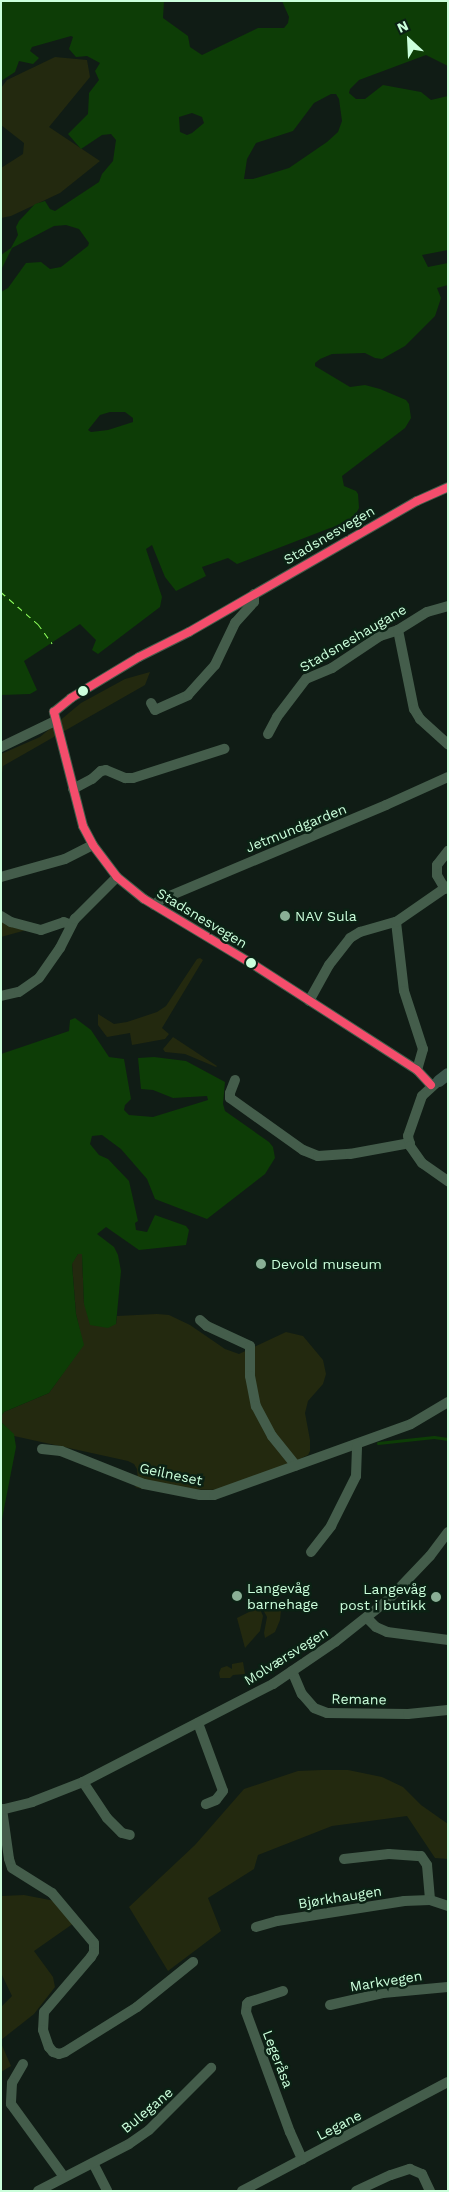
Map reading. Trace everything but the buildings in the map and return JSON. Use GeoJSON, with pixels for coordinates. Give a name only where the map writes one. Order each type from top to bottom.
{"type":"FeatureCollection","features":[{"type":"Feature","properties":{"kind":"street","name":"Stadsnesvegen"},"geometry":{"type":"LineString","coordinates":[[441,1080],[417,1070],[154,905],[116,877],[93,845],[83,826],[54,712],[71,698],[417,501],[448,487]]}},
{"type":"Feature","properties":{"kind":"street"},"geometry":{"type":"LineString","coordinates":[[152,703],[155,710],[188,695],[215,665],[235,623],[254,602],[254,594]]}},
{"type":"Feature","properties":{"kind":"street","name":"Stadsneshaugane"},"geometry":{"type":"LineString","coordinates":[[268,734],[277,717],[306,679],[332,668],[380,636],[398,630],[427,612],[448,606]]}},
{"type":"Feature","properties":{"kind":"street"},"geometry":{"type":"LineString","coordinates":[[398,630],[414,709],[420,719],[448,744]]}},
{"type":"Feature","properties":{"kind":"street"},"geometry":{"type":"LineString","coordinates":[[1,747],[55,721]]}},
{"type":"Feature","properties":{"kind":"street"},"geometry":{"type":"LineString","coordinates":[[73,789],[92,779],[101,770],[106,770],[125,778],[133,778],[224,749]]}},
{"type":"Feature","properties":{"kind":"street","name":"Jetmundgarden"},"geometry":{"type":"LineString","coordinates":[[154,905],[168,897],[448,777]]}},
{"type":"Feature","properties":{"kind":"street"},"geometry":{"type":"LineString","coordinates":[[1,877],[65,859],[93,845]]}},
{"type":"Feature","properties":{"kind":"street"},"geometry":{"type":"LineString","coordinates":[[308,1001],[329,965],[350,938],[360,932],[396,922],[446,887],[437,875],[437,865],[448,851]]}},
{"type":"Feature","properties":{"kind":"street"},"geometry":{"type":"LineString","coordinates":[[1,996],[19,992],[39,978],[56,954],[71,925],[116,877]]}},
{"type":"Feature","properties":{"kind":"street"},"geometry":{"type":"LineString","coordinates":[[1,916],[11,922],[41,930],[64,922],[71,925]]}},
{"type":"Feature","properties":{"kind":"street"},"geometry":{"type":"LineString","coordinates":[[396,922],[404,991],[423,1049],[417,1070]]}},
{"type":"Feature","properties":{"kind":"street"},"geometry":{"type":"LineString","coordinates":[[235,1080],[230,1098],[303,1150],[318,1156],[350,1154],[410,1143]]}},
{"type":"Feature","properties":{"kind":"street"},"geometry":{"type":"LineString","coordinates":[[441,1080],[422,1096],[416,1108],[408,1136],[410,1143],[422,1162],[448,1181]]}},
{"type":"Feature","properties":{"kind":"street"},"geometry":{"type":"LineString","coordinates":[[200,1320],[206,1326],[250,1346],[250,1376],[256,1406],[272,1436],[296,1466]]}},
{"type":"Feature","properties":{"kind":"street","name":"Geilneset"},"geometry":{"type":"LineString","coordinates":[[42,1450],[61,1452],[144,1484],[200,1495],[218,1494],[257,1478],[357,1445],[416,1421],[448,1402]]}},
{"type":"Feature","properties":{"kind":"street"},"geometry":{"type":"LineString","coordinates":[[311,1552],[331,1526],[356,1476],[357,1445]]}},
{"type":"Feature","properties":{"kind":"street","name":"Molværsvegen"},"geometry":{"type":"LineString","coordinates":[[2,1809],[32,1802],[83,1782],[263,1690],[292,1672],[367,1618],[414,1575],[446,1537]]}},
{"type":"Feature","properties":{"kind":"street"},"geometry":{"type":"LineString","coordinates":[[367,1618],[376,1627],[388,1632],[448,1640]]}},
{"type":"Feature","properties":{"kind":"street","name":"Remane"},"geometry":{"type":"LineString","coordinates":[[292,1672],[302,1694],[314,1708],[328,1713],[408,1714],[448,1710]]}},
{"type":"Feature","properties":{"kind":"street"},"geometry":{"type":"LineString","coordinates":[[198,1723],[223,1791],[216,1800],[206,1804]]}},
{"type":"Feature","properties":{"kind":"street"},"geometry":{"type":"LineString","coordinates":[[83,1782],[107,1818],[122,1833],[130,1835]]}},
{"type":"Feature","properties":{"kind":"street"},"geometry":{"type":"LineString","coordinates":[[2,1809],[12,1868],[52,1893],[94,1943],[94,1952],[90,1958],[44,2012],[43,2030],[50,2050],[59,2054],[78,2044],[137,2007],[193,1962]]}},
{"type":"Feature","properties":{"kind":"street"},"geometry":{"type":"LineString","coordinates":[[344,1860],[389,1854],[421,1856],[427,1865],[430,1900]]}},
{"type":"Feature","properties":{"kind":"street","name":"Bjørkhaugen"},"geometry":{"type":"LineString","coordinates":[[256,1927],[277,1921],[374,1906],[430,1900],[448,1906]]}},
{"type":"Feature","properties":{"kind":"street","name":"Markvegen"},"geometry":{"type":"LineString","coordinates":[[330,2005],[383,1993],[448,1987]]}},
{"type":"Feature","properties":{"kind":"street","name":"Legeråsa"},"geometry":{"type":"LineString","coordinates":[[284,1991],[249,2002],[246,2004],[246,2012],[290,2132],[302,2159]]}},
{"type":"Feature","properties":{"kind":"street"},"geometry":{"type":"LineString","coordinates":[[23,2064],[12,2083],[11,2104],[64,2178]]}},
{"type":"Feature","properties":{"kind":"street","name":"Bulegane"},"geometry":{"type":"LineString","coordinates":[[38,2191],[93,2163],[148,2130],[211,2068]]}},
{"type":"Feature","properties":{"kind":"street","name":"Legane"},"geometry":{"type":"LineString","coordinates":[[242,2191],[448,2082]]}},
{"type":"Feature","properties":{"kind":"street"},"geometry":{"type":"LineString","coordinates":[[93,2163],[107,2191]]}},
{"type":"Feature","properties":{"kind":"street"},"geometry":{"type":"LineString","coordinates":[[356,2191],[391,2175],[410,2169],[422,2174],[430,2191]]}},
{"type":"Feature","properties":{"kind":"shaded area"},"geometry":{"type":"Polygon","coordinates":[[[1,1],[164,1],[163,18],[188,36],[190,47],[202,55],[258,28],[284,28],[288,23],[289,17],[282,1],[448,1],[448,66],[426,55],[359,80],[350,89],[349,93],[356,99],[365,99],[383,85],[421,92],[431,100],[448,96],[448,250],[422,255],[428,267],[448,263],[448,285],[437,288],[441,298],[435,316],[405,346],[382,359],[365,353],[332,354],[315,363],[315,366],[350,387],[365,385],[380,389],[406,400],[409,404],[411,418],[405,428],[342,476],[344,486],[356,491],[358,494],[359,508],[351,523],[330,528],[237,564],[228,558],[202,567],[206,576],[176,591],[165,577],[152,545],[146,549],[162,597],[160,607],[98,654],[92,650],[96,640],[80,624],[24,661],[37,690],[30,694],[1,695],[1,292],[8,288],[26,263],[41,262],[50,269],[61,267],[88,246],[89,243],[79,229],[66,225],[54,226],[12,248],[1,270],[1,255],[11,248],[18,235],[16,227],[19,221],[35,204],[45,201],[50,209],[55,211],[99,182],[102,174],[113,161],[116,140],[111,134],[102,135],[81,149],[68,134],[88,114],[89,93],[99,80],[95,71],[100,63],[87,56],[76,57],[69,49],[73,37],[32,47],[30,51],[39,58],[33,64],[19,61],[15,72],[1,81],[1,1]],[[331,94],[314,103],[293,131],[256,143],[247,159],[244,179],[253,179],[289,168],[327,142],[338,132],[342,121],[339,99],[336,94],[331,94]],[[192,113],[179,117],[180,132],[187,135],[204,123],[202,117],[192,113]],[[110,412],[100,415],[88,430],[91,432],[108,430],[133,422],[133,418],[125,412],[110,412]]]}},
{"type":"Feature","properties":{"kind":"shaded area"},"geometry":{"type":"Polygon","coordinates":[[[55,57],[87,60],[90,77],[49,127],[100,161],[60,193],[11,216],[1,218],[1,168],[23,154],[24,143],[1,125],[1,88],[7,80],[55,57]]]}},
{"type":"Feature","properties":{"kind":"shaded area"},"geometry":{"type":"Polygon","coordinates":[[[150,672],[145,685],[3,766],[1,780],[1,754],[40,737],[81,703],[125,679],[150,672]]]}},
{"type":"Feature","properties":{"kind":"shaded area"},"geometry":{"type":"Polygon","coordinates":[[[1,917],[30,929],[1,937],[1,917]]]}},
{"type":"Feature","properties":{"kind":"shaded area"},"geometry":{"type":"Polygon","coordinates":[[[197,959],[203,960],[162,1028],[169,1034],[165,1039],[132,1045],[130,1033],[107,1037],[98,1025],[98,1014],[114,1024],[127,1022],[157,1012],[166,1006],[197,959]]]}},
{"type":"Feature","properties":{"kind":"shaded area"},"geometry":{"type":"Polygon","coordinates":[[[75,1018],[91,1030],[109,1057],[124,1059],[131,1099],[125,1105],[124,1110],[129,1115],[153,1117],[208,1100],[207,1096],[173,1098],[153,1090],[141,1089],[138,1058],[154,1057],[186,1061],[225,1082],[223,1104],[225,1111],[269,1142],[273,1147],[275,1158],[265,1174],[207,1219],[155,1199],[147,1179],[121,1149],[102,1135],[92,1136],[90,1144],[99,1155],[108,1159],[129,1181],[138,1221],[135,1223],[136,1230],[147,1232],[155,1215],[186,1226],[189,1230],[186,1245],[139,1250],[106,1227],[97,1234],[114,1247],[118,1255],[121,1271],[116,1324],[108,1328],[90,1325],[84,1304],[82,1254],[78,1254],[72,1264],[76,1314],[84,1345],[49,1393],[4,1412],[1,1416],[1,1054],[69,1031],[70,1020],[75,1018]]]}},
{"type":"Feature","properties":{"kind":"shaded area"},"geometry":{"type":"Polygon","coordinates":[[[173,1037],[217,1066],[185,1054],[165,1052],[163,1049],[173,1037]]]}},
{"type":"Feature","properties":{"kind":"shaded area"},"geometry":{"type":"Polygon","coordinates":[[[78,1254],[82,1254],[84,1304],[116,1324],[117,1316],[169,1315],[190,1325],[225,1349],[239,1354],[286,1332],[303,1336],[323,1360],[326,1374],[323,1384],[308,1401],[305,1413],[310,1440],[308,1455],[234,1490],[142,1489],[135,1487],[138,1481],[137,1469],[134,1464],[128,1461],[14,1436],[1,1422],[1,1416],[4,1412],[49,1393],[83,1345],[76,1314],[72,1263],[78,1254]]]}},
{"type":"Feature","properties":{"kind":"shaded area"},"geometry":{"type":"Polygon","coordinates":[[[1,1422],[14,1434],[16,1447],[1,1524],[1,1422]]]}},
{"type":"Feature","properties":{"kind":"shaded area"},"geometry":{"type":"Polygon","coordinates":[[[282,1600],[280,1620],[275,1632],[265,1638],[267,1617],[261,1606],[272,1601],[282,1600]]]}},
{"type":"Feature","properties":{"kind":"shaded area"},"geometry":{"type":"Polygon","coordinates":[[[259,1607],[263,1616],[260,1631],[245,1648],[237,1618],[259,1607]]]}},
{"type":"Feature","properties":{"kind":"shaded area"},"geometry":{"type":"Polygon","coordinates":[[[243,1662],[245,1674],[233,1675],[230,1678],[220,1678],[221,1668],[227,1666],[232,1669],[232,1664],[243,1662]]]}},
{"type":"Feature","properties":{"kind":"shaded area"},"geometry":{"type":"Polygon","coordinates":[[[348,1770],[382,1777],[403,1787],[421,1805],[448,1824],[448,1859],[435,1858],[407,1816],[332,1826],[258,1855],[254,1869],[208,1898],[221,1931],[168,1971],[129,1907],[195,1845],[244,1789],[298,1771],[348,1770]]]}},
{"type":"Feature","properties":{"kind":"shaded area"},"geometry":{"type":"Polygon","coordinates":[[[24,1895],[55,1901],[74,1923],[34,1951],[53,1977],[55,1987],[34,2014],[1,2040],[1,2007],[12,1996],[1,1973],[1,1896],[24,1895]]]}},
{"type":"Feature","properties":{"kind":"shaded area"},"geometry":{"type":"Polygon","coordinates":[[[1,2043],[11,2066],[1,2072],[1,2043]]]}},
{"type":"Feature","properties":{"kind":"waterway"},"geometry":{"type":"LineString","coordinates":[[378,1443],[434,1437],[448,1439]]}},
{"type":"Feature","properties":{"kind":"ferry route"},"geometry":{"type":"LineString","coordinates":[[1,592],[38,624],[52,643]]}},
{"type":"Feature","properties":{"kind":"transit line"},"geometry":{"type":"LineString","coordinates":[[431,1085],[417,1070],[254,965],[144,899],[117,877],[93,845],[83,826],[54,712],[71,698],[139,657],[189,632],[417,501],[448,487]]}},
{"type":"Feature","properties":{"kind":"place","name":"NAV Sula"},"geometry":{"type":"Point","coordinates":[285,916]}},
{"type":"Feature","properties":{"kind":"place","name":"Devold museum"},"geometry":{"type":"Point","coordinates":[261,1264]}},
{"type":"Feature","properties":{"kind":"place","name":"Langevåg barnehage"},"geometry":{"type":"Point","coordinates":[237,1596]}},
{"type":"Feature","properties":{"kind":"place","name":"Langevåg post i butikk"},"geometry":{"type":"Point","coordinates":[436,1597]}}]}
